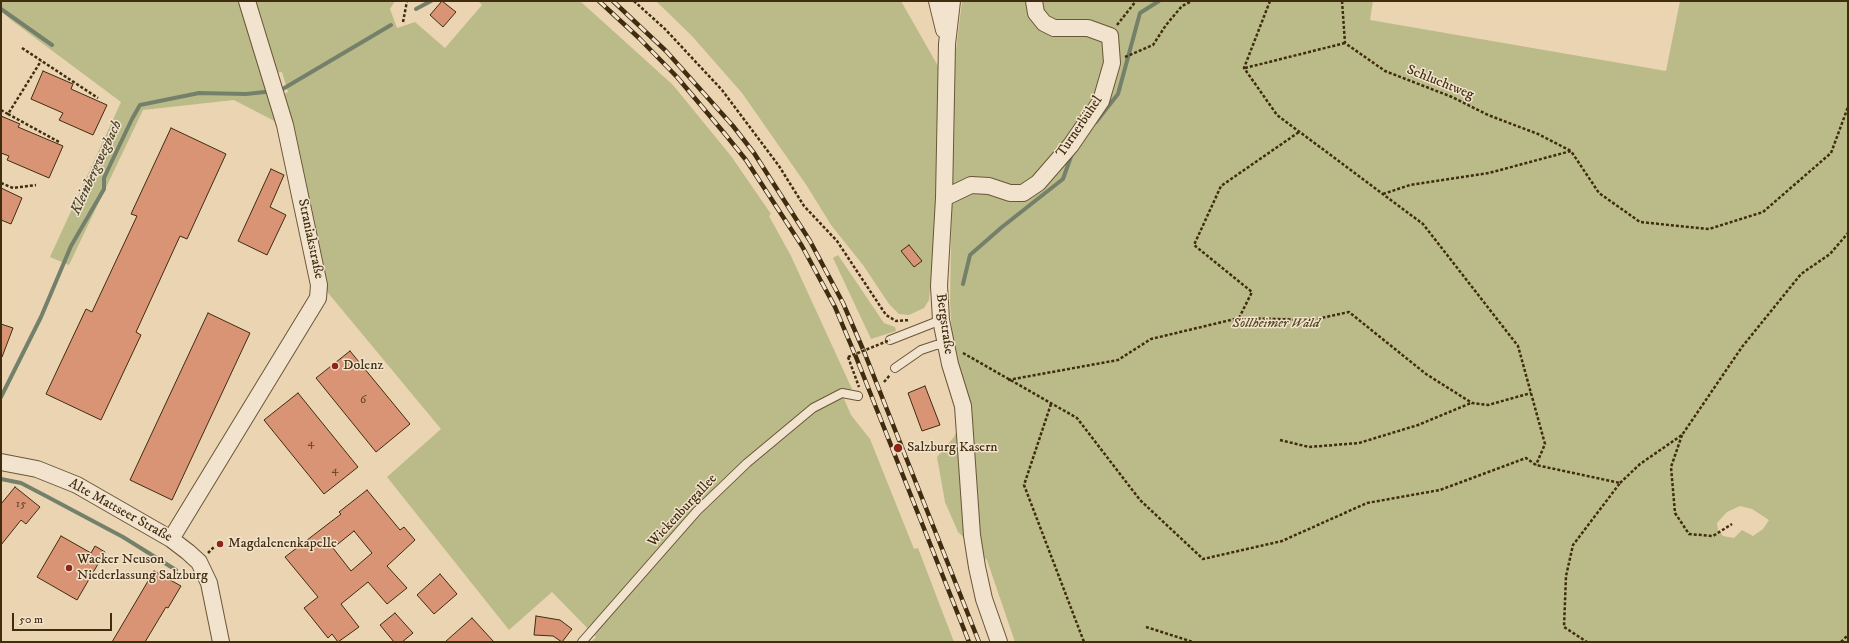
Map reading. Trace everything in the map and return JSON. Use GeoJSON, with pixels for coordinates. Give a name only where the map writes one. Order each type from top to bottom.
{"type":"FeatureCollection","features":[{"type":"Feature","properties":{"kind":"street","name":"Straniakstraße"},"geometry":{"type":"LineString","coordinates":[[171,539],[318,298],[319,285],[285,125],[247,1]]}},
{"type":"Feature","properties":{"kind":"street"},"geometry":{"type":"LineString","coordinates":[[937,1],[942,17],[947,44]]}},
{"type":"Feature","properties":{"kind":"street","name":"Bergstraße"},"geometry":{"type":"LineString","coordinates":[[952,1],[947,44],[944,198],[939,286],[941,320],[950,364],[963,406],[972,535],[977,567],[984,599],[999,642]]}},
{"type":"Feature","properties":{"kind":"street"},"geometry":{"type":"LineString","coordinates":[[1034,1],[1036,14],[1044,23],[1054,28],[1088,28],[1110,36]]}},
{"type":"Feature","properties":{"kind":"street","name":"Turnerbühel"},"geometry":{"type":"LineString","coordinates":[[944,198],[971,185],[989,186],[1010,193],[1023,193],[1038,183],[1071,145],[1101,101],[1112,63],[1110,36]]}},
{"type":"Feature","properties":{"kind":"street","name":"Alte Mattseer Straße"},"geometry":{"type":"LineString","coordinates":[[1,462],[37,469],[77,485],[171,539],[199,562],[209,583],[221,642]]}},
{"type":"Feature","properties":{"kind":"lane"},"geometry":{"type":"LineString","coordinates":[[890,340],[941,320]]}},
{"type":"Feature","properties":{"kind":"lane"},"geometry":{"type":"LineString","coordinates":[[895,368],[920,350],[936,345],[946,345]]}},
{"type":"Feature","properties":{"kind":"lane","name":"Wickenburgallee"},"geometry":{"type":"LineString","coordinates":[[582,642],[697,512],[747,463],[813,408],[842,393],[859,393]]}},
{"type":"Feature","properties":{"kind":"path"},"geometry":{"type":"LineString","coordinates":[[403,22],[407,1]]}},
{"type":"Feature","properties":{"kind":"path"},"geometry":{"type":"LineString","coordinates":[[634,1],[674,38],[722,90],[779,166],[804,206],[837,241],[886,315],[896,321],[912,320]]}},
{"type":"Feature","properties":{"kind":"path"},"geometry":{"type":"LineString","coordinates":[[1110,36],[1136,1]]}},
{"type":"Feature","properties":{"kind":"path"},"geometry":{"type":"LineString","coordinates":[[1112,63],[1153,45],[1166,25],[1182,6],[1192,1]]}},
{"type":"Feature","properties":{"kind":"path"},"geometry":{"type":"LineString","coordinates":[[1244,68],[1270,1]]}},
{"type":"Feature","properties":{"kind":"path"},"geometry":{"type":"LineString","coordinates":[[1244,68],[1345,43],[1342,1]]}},
{"type":"Feature","properties":{"kind":"path","name":"Schluchtweg"},"geometry":{"type":"LineString","coordinates":[[1345,43],[1385,72],[1452,97],[1488,115],[1538,134],[1571,151]]}},
{"type":"Feature","properties":{"kind":"path"},"geometry":{"type":"LineString","coordinates":[[22,48],[98,98]]}},
{"type":"Feature","properties":{"kind":"path"},"geometry":{"type":"LineString","coordinates":[[8,114],[42,61]]}},
{"type":"Feature","properties":{"kind":"path"},"geometry":{"type":"LineString","coordinates":[[1244,68],[1277,115],[1423,224],[1518,346],[1545,444],[1536,465]]}},
{"type":"Feature","properties":{"kind":"path"},"geometry":{"type":"LineString","coordinates":[[1383,195],[1410,185],[1489,173],[1571,151],[1599,193],[1640,222],[1709,229],[1763,212],[1831,153],[1848,107]]}},
{"type":"Feature","properties":{"kind":"path"},"geometry":{"type":"LineString","coordinates":[[1,110],[59,142]]}},
{"type":"Feature","properties":{"kind":"path"},"geometry":{"type":"LineString","coordinates":[[1239,318],[1252,292],[1229,271],[1194,245],[1221,186],[1299,132]]}},
{"type":"Feature","properties":{"kind":"path"},"geometry":{"type":"LineString","coordinates":[[1,183],[13,188],[36,185]]}},
{"type":"Feature","properties":{"kind":"path"},"geometry":{"type":"LineString","coordinates":[[1732,524],[1713,536],[1688,534],[1675,513],[1671,467],[1682,435],[1742,347],[1801,274],[1830,254],[1848,233]]}},
{"type":"Feature","properties":{"kind":"path"},"geometry":{"type":"LineString","coordinates":[[1008,380],[1118,360],[1151,339],[1239,318],[1312,320],[1349,312],[1426,374],[1472,403],[1488,405],[1531,393]]}},
{"type":"Feature","properties":{"kind":"path"},"geometry":{"type":"LineString","coordinates":[[859,393],[848,357],[890,340]]}},
{"type":"Feature","properties":{"kind":"path"},"geometry":{"type":"LineString","coordinates":[[946,345],[1077,418],[1140,500],[1203,559],[1282,541],[1367,503],[1440,490],[1526,458],[1536,465],[1620,483]]}},
{"type":"Feature","properties":{"kind":"path"},"geometry":{"type":"LineString","coordinates":[[1280,440],[1310,447],[1359,443],[1418,426],[1472,403]]}},
{"type":"Feature","properties":{"kind":"path"},"geometry":{"type":"LineString","coordinates":[[1051,404],[1024,485],[1084,642]]}},
{"type":"Feature","properties":{"kind":"path"},"geometry":{"type":"LineString","coordinates":[[1587,642],[1564,627],[1566,576],[1573,545],[1620,483],[1640,464],[1682,435]]}},
{"type":"Feature","properties":{"kind":"path"},"geometry":{"type":"LineString","coordinates":[[1146,627],[1193,642]]}},
{"type":"Feature","properties":{"kind":"path"},"geometry":{"type":"LineString","coordinates":[[1841,642],[1848,635]]}},
{"type":"Feature","properties":{"kind":"green space"},"geometry":{"type":"Polygon","coordinates":[[[1,1],[395,1],[390,9],[397,28],[415,22],[445,48],[482,5],[478,1],[580,1],[673,85],[731,156],[771,214],[769,216],[791,256],[852,389],[842,394],[851,415],[870,439],[914,549],[918,548],[954,642],[591,642],[596,637],[552,592],[509,630],[387,477],[441,429],[324,288],[280,96],[288,92],[282,72],[264,74],[282,125],[234,100],[143,110],[69,265],[50,257],[121,102],[11,20],[1,11],[1,1]]]}},
{"type":"Feature","properties":{"kind":"green space"},"geometry":{"type":"Polygon","coordinates":[[[656,1],[901,1],[938,66],[935,232],[929,300],[924,308],[909,315],[899,314],[889,304],[863,265],[831,225],[807,186],[742,93],[692,36],[656,1]]]}},
{"type":"Feature","properties":{"kind":"green space","name":"Söllheimer Wald"},"geometry":{"type":"Polygon","coordinates":[[[962,1],[1373,1],[1370,20],[1666,71],[1680,1],[1848,1],[1848,642],[1015,642],[987,560],[958,532],[945,502],[937,457],[954,437],[968,406],[953,354],[950,302],[954,66],[962,1]],[[1740,506],[1727,512],[1717,523],[1718,530],[1723,536],[1734,538],[1742,530],[1753,536],[1763,529],[1769,520],[1752,509],[1740,506]]]}},
{"type":"Feature","properties":{"kind":"green space"},"geometry":{"type":"Polygon","coordinates":[[[838,255],[884,323],[895,327],[896,331],[871,339],[833,258],[838,255]]]}},
{"type":"Feature","properties":{"kind":"building"},"geometry":{"type":"Polygon","coordinates":[[[442,1],[456,12],[443,27],[430,15],[442,1]]]}},
{"type":"Feature","properties":{"kind":"building"},"geometry":{"type":"Polygon","coordinates":[[[43,71],[73,84],[71,89],[107,105],[93,135],[59,120],[63,113],[31,99],[43,71]]]}},
{"type":"Feature","properties":{"kind":"building"},"geometry":{"type":"Polygon","coordinates":[[[1,116],[20,124],[18,127],[63,146],[49,178],[7,160],[9,156],[1,153],[1,116]]]}},
{"type":"Feature","properties":{"kind":"building"},"geometry":{"type":"Polygon","coordinates":[[[171,128],[226,154],[187,239],[180,236],[136,332],[141,335],[101,420],[46,394],[86,309],[92,312],[137,216],[131,214],[171,128]]]}},
{"type":"Feature","properties":{"kind":"building"},"geometry":{"type":"Polygon","coordinates":[[[271,169],[284,175],[270,207],[286,215],[267,255],[238,241],[271,169]]]}},
{"type":"Feature","properties":{"kind":"building"},"geometry":{"type":"Polygon","coordinates":[[[1,188],[22,198],[11,224],[1,220],[1,188]]]}},
{"type":"Feature","properties":{"kind":"building"},"geometry":{"type":"Polygon","coordinates":[[[909,245],[922,261],[914,267],[901,251],[909,245]]]}},
{"type":"Feature","properties":{"kind":"building"},"geometry":{"type":"Polygon","coordinates":[[[208,313],[250,333],[172,500],[130,480],[208,313]]]}},
{"type":"Feature","properties":{"kind":"building"},"geometry":{"type":"Polygon","coordinates":[[[1,324],[13,328],[2,357],[1,357],[1,324]]]}},
{"type":"Feature","properties":{"kind":"building"},"geometry":{"type":"Polygon","coordinates":[[[350,351],[410,424],[376,452],[316,378],[350,351]]]}},
{"type":"Feature","properties":{"kind":"building"},"geometry":{"type":"Polygon","coordinates":[[[925,386],[940,425],[922,431],[908,393],[925,386]]]}},
{"type":"Feature","properties":{"kind":"building"},"geometry":{"type":"Polygon","coordinates":[[[298,393],[358,467],[324,494],[264,420],[298,393]]]}},
{"type":"Feature","properties":{"kind":"building"},"geometry":{"type":"Polygon","coordinates":[[[15,487],[40,507],[26,524],[21,520],[1,545],[1,504],[15,487]]]}},
{"type":"Feature","properties":{"kind":"building"},"geometry":{"type":"Polygon","coordinates":[[[367,490],[400,530],[404,527],[415,540],[387,566],[407,588],[387,604],[368,582],[341,604],[359,627],[338,642],[332,634],[328,638],[304,608],[318,597],[285,557],[341,514],[339,512],[367,490]],[[354,531],[333,548],[351,571],[372,553],[354,531]]]}},
{"type":"Feature","properties":{"kind":"building","name":"Wacker Neuson Niederlassung Salzburg"},"geometry":{"type":"Polygon","coordinates":[[[61,536],[91,553],[95,546],[105,552],[77,600],[37,577],[61,536]]]}},
{"type":"Feature","properties":{"kind":"building"},"geometry":{"type":"Polygon","coordinates":[[[154,571],[181,586],[168,608],[166,607],[145,642],[112,642],[154,571]]]}},
{"type":"Feature","properties":{"kind":"building"},"geometry":{"type":"Polygon","coordinates":[[[440,574],[457,594],[434,614],[417,595],[440,574]]]}},
{"type":"Feature","properties":{"kind":"building"},"geometry":{"type":"Polygon","coordinates":[[[395,613],[413,633],[402,642],[394,642],[380,625],[395,613]]]}},
{"type":"Feature","properties":{"kind":"building"},"geometry":{"type":"Polygon","coordinates":[[[536,616],[560,620],[572,629],[562,642],[553,636],[534,635],[536,616]]]}},
{"type":"Feature","properties":{"kind":"building"},"geometry":{"type":"Polygon","coordinates":[[[472,618],[494,642],[445,642],[472,618]]]}},
{"type":"Feature","properties":{"kind":"waterway","name":"Kleinbergwegbach"},"geometry":{"type":"LineString","coordinates":[[416,9],[431,1]]}},
{"type":"Feature","properties":{"kind":"waterway"},"geometry":{"type":"LineString","coordinates":[[1096,122],[1118,94],[1140,13],[1159,1]]}},
{"type":"Feature","properties":{"kind":"waterway"},"geometry":{"type":"LineString","coordinates":[[1,9],[52,45]]}},
{"type":"Feature","properties":{"kind":"waterway","name":"Kleinbergwegbach"},"geometry":{"type":"LineString","coordinates":[[281,90],[391,25]]}},
{"type":"Feature","properties":{"kind":"waterway","name":"Kleinbergwegbach"},"geometry":{"type":"LineString","coordinates":[[1,397],[41,317],[71,246],[104,189],[104,178],[140,105],[199,93],[246,94],[265,92]]}},
{"type":"Feature","properties":{"kind":"waterway"},"geometry":{"type":"LineString","coordinates":[[963,284],[970,255],[1002,227],[1063,179],[1073,151]]}},
{"type":"Feature","properties":{"kind":"waterway"},"geometry":{"type":"LineString","coordinates":[[1,479],[21,483],[123,537],[176,570]]}},
{"type":"Feature","properties":{"kind":"railway"},"geometry":{"type":"LineString","coordinates":[[599,1],[639,38],[677,77],[725,134],[746,160],[802,246],[835,307],[969,642]]}},
{"type":"Feature","properties":{"kind":"railway"},"geometry":{"type":"LineString","coordinates":[[613,1],[666,51],[733,126],[754,153],[810,241],[843,303],[865,354],[979,642]]}},
{"type":"Feature","properties":{"kind":"place","name":"Dolenz"},"geometry":{"type":"Point","coordinates":[335,366]}},
{"type":"Feature","properties":{"kind":"place","name":"Salzburg Kasern"},"geometry":{"type":"Point","coordinates":[898,448]}},
{"type":"Feature","properties":{"kind":"place","name":"Magdalenenkapelle"},"geometry":{"type":"Point","coordinates":[220,544]}},
{"type":"Feature","properties":{"kind":"place","name":"Wacker Neuson Niederlassung Salzburg"},"geometry":{"type":"Point","coordinates":[69,568]}}]}
